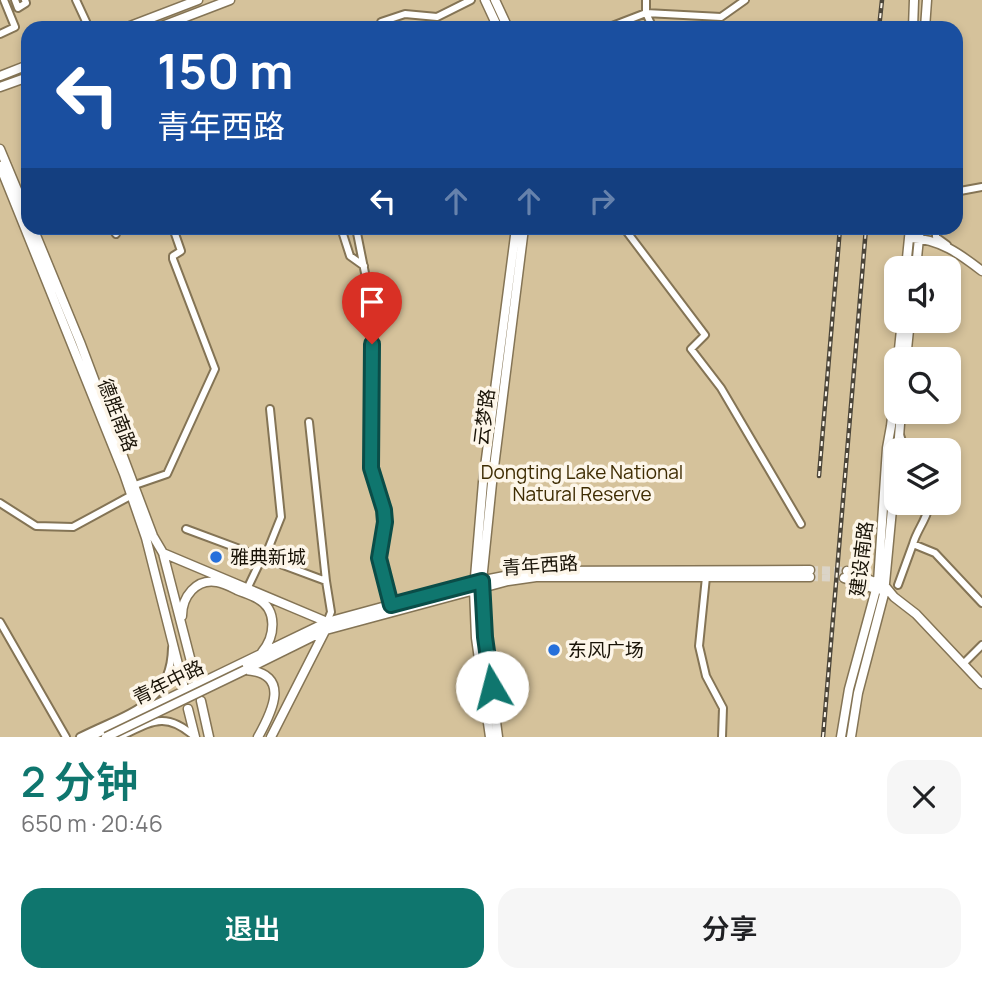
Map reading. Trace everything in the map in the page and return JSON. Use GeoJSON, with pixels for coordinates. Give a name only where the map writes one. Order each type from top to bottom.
{"type":"FeatureCollection","features":[{"type":"Feature","properties":{"kind":"main road"},"geometry":{"type":"LineString","coordinates":[[143,21],[198,0]]}},
{"type":"Feature","properties":{"kind":"main road"},"geometry":{"type":"LineString","coordinates":[[175,21],[230,0]]}},
{"type":"Feature","properties":{"kind":"main road"},"geometry":{"type":"LineString","coordinates":[[485,0],[495,21]]}},
{"type":"Feature","properties":{"kind":"main road"},"geometry":{"type":"LineString","coordinates":[[495,0],[505,21]]}},
{"type":"Feature","properties":{"kind":"main road"},"geometry":{"type":"LineString","coordinates":[[914,21],[915,0]]}},
{"type":"Feature","properties":{"kind":"main road"},"geometry":{"type":"LineString","coordinates":[[926,21],[927,0]]}},
{"type":"Feature","properties":{"kind":"main road"},"geometry":{"type":"LineString","coordinates":[[0,76],[21,68]]}},
{"type":"Feature","properties":{"kind":"main road"},"geometry":{"type":"LineString","coordinates":[[0,87],[21,80]]}},
{"type":"Feature","properties":{"kind":"main road"},"geometry":{"type":"LineString","coordinates":[[0,149],[21,191]]}},
{"type":"Feature","properties":{"kind":"main road","name":"德胜南路"},"geometry":{"type":"LineString","coordinates":[[0,166],[21,216]]}},
{"type":"Feature","properties":{"kind":"main road","name":"德胜南路"},"geometry":{"type":"LineString","coordinates":[[29,235],[132,495],[146,538],[183,684]]}},
{"type":"Feature","properties":{"kind":"main road","name":"德胜南路"},"geometry":{"type":"LineString","coordinates":[[36,235],[80,342],[153,536],[163,553],[196,681]]}},
{"type":"Feature","properties":{"kind":"main road"},"geometry":{"type":"LineString","coordinates":[[490,737],[476,638],[483,482],[515,235]]}},
{"type":"Feature","properties":{"kind":"main road","name":"云梦路"},"geometry":{"type":"LineString","coordinates":[[498,737],[478,585],[523,235]]}},
{"type":"Feature","properties":{"kind":"main road"},"geometry":{"type":"LineString","coordinates":[[914,235],[916,256]]}},
{"type":"Feature","properties":{"kind":"main road"},"geometry":{"type":"LineString","coordinates":[[910,256],[916,235]]}},
{"type":"Feature","properties":{"kind":"main road"},"geometry":{"type":"LineString","coordinates":[[915,238],[951,248],[982,271]]}},
{"type":"Feature","properties":{"kind":"main road","name":"建设南路"},"geometry":{"type":"LineString","coordinates":[[841,737],[849,689],[881,588],[887,448],[891,424]]}},
{"type":"Feature","properties":{"kind":"main road"},"geometry":{"type":"LineString","coordinates":[[899,438],[900,424]]}},
{"type":"Feature","properties":{"kind":"main road","name":"建设南路"},"geometry":{"type":"LineString","coordinates":[[851,737],[881,588],[890,515]]}},
{"type":"Feature","properties":{"kind":"main road"},"geometry":{"type":"LineString","coordinates":[[163,553],[248,587],[327,626],[271,737]]}},
{"type":"Feature","properties":{"kind":"main road","name":"青年西路"},"geometry":{"type":"LineString","coordinates":[[245,670],[327,626],[478,585],[537,578],[810,574],[530,572],[391,605],[327,626],[260,654]]}},
{"type":"Feature","properties":{"kind":"main road"},"geometry":{"type":"LineString","coordinates":[[846,575],[881,588],[916,614],[982,684]]}},
{"type":"Feature","properties":{"kind":"main road"},"geometry":{"type":"LineString","coordinates":[[181,626],[183,604],[189,593],[200,584],[213,581],[219,583],[260,600],[267,607],[273,624],[272,633],[270,642],[260,654]]}},
{"type":"Feature","properties":{"kind":"main road","name":"青年中路"},"geometry":{"type":"LineString","coordinates":[[89,737],[260,654]]}},
{"type":"Feature","properties":{"kind":"main road"},"geometry":{"type":"LineString","coordinates":[[245,670],[269,678],[275,688],[275,702],[258,737]]}},
{"type":"Feature","properties":{"kind":"main road","name":"青年中路"},"geometry":{"type":"LineString","coordinates":[[106,737],[245,670]]}},
{"type":"Feature","properties":{"kind":"main road"},"geometry":{"type":"LineString","coordinates":[[201,701],[209,737]]}},
{"type":"Feature","properties":{"kind":"main road"},"geometry":{"type":"LineString","coordinates":[[188,709],[195,737]]}},
{"type":"Feature","properties":{"kind":"street"},"geometry":{"type":"LineString","coordinates":[[0,34],[15,27],[4,0]]}},
{"type":"Feature","properties":{"kind":"street"},"geometry":{"type":"LineString","coordinates":[[15,0],[18,8],[26,3],[25,0]]}},
{"type":"Feature","properties":{"kind":"street"},"geometry":{"type":"LineString","coordinates":[[76,0],[86,21]]}},
{"type":"Feature","properties":{"kind":"street"},"geometry":{"type":"LineString","coordinates":[[385,21],[405,15],[437,17],[471,0]]}},
{"type":"Feature","properties":{"kind":"street"},"geometry":{"type":"LineString","coordinates":[[646,0],[646,13],[650,21]]}},
{"type":"Feature","properties":{"kind":"street"},"geometry":{"type":"LineString","coordinates":[[625,21],[646,13],[721,17],[745,0]]}},
{"type":"Feature","properties":{"kind":"street"},"geometry":{"type":"LineString","coordinates":[[963,190],[982,187]]}},
{"type":"Feature","properties":{"kind":"street"},"geometry":{"type":"LineString","coordinates":[[135,485],[167,474],[215,369],[173,258],[181,251],[175,235]]}},
{"type":"Feature","properties":{"kind":"street"},"geometry":{"type":"LineString","coordinates":[[344,235],[351,256],[364,266]]}},
{"type":"Feature","properties":{"kind":"street"},"geometry":{"type":"LineString","coordinates":[[357,235],[372,313],[371,468],[385,522],[379,558],[391,605]]}},
{"type":"Feature","properties":{"kind":"street"},"geometry":{"type":"LineString","coordinates":[[629,235],[705,335],[691,349],[721,388],[801,524]]}},
{"type":"Feature","properties":{"kind":"street"},"geometry":{"type":"LineString","coordinates":[[936,235],[951,248]]}},
{"type":"Feature","properties":{"kind":"street"},"geometry":{"type":"LineString","coordinates":[[248,587],[265,558],[281,517],[270,409]]}},
{"type":"Feature","properties":{"kind":"street"},"geometry":{"type":"LineString","coordinates":[[309,422],[331,612],[327,626]]}},
{"type":"Feature","properties":{"kind":"street"},"geometry":{"type":"LineString","coordinates":[[899,434],[900,438]]}},
{"type":"Feature","properties":{"kind":"street"},"geometry":{"type":"LineString","coordinates":[[0,503],[36,526],[73,527],[132,495]]}},
{"type":"Feature","properties":{"kind":"street"},"geometry":{"type":"LineString","coordinates":[[898,585],[916,531],[927,515]]}},
{"type":"Feature","properties":{"kind":"street"},"geometry":{"type":"LineString","coordinates":[[186,529],[326,581]]}},
{"type":"Feature","properties":{"kind":"street"},"geometry":{"type":"LineString","coordinates":[[913,544],[935,553],[982,603]]}},
{"type":"Feature","properties":{"kind":"street"},"geometry":{"type":"LineString","coordinates":[[706,577],[699,646],[705,676],[723,708],[722,737]]}},
{"type":"Feature","properties":{"kind":"street"},"geometry":{"type":"LineString","coordinates":[[0,622],[66,737]]}},
{"type":"Feature","properties":{"kind":"street"},"geometry":{"type":"LineString","coordinates":[[80,737],[153,698],[169,674],[172,639]]}},
{"type":"Feature","properties":{"kind":"street"},"geometry":{"type":"LineString","coordinates":[[963,664],[982,645]]}},
{"type":"Feature","properties":{"kind":"street"},"geometry":{"type":"LineString","coordinates":[[118,737],[143,725],[162,720],[179,723],[195,737]]}},
{"type":"Feature","properties":{"kind":"green space","name":"Dongting Lake National Natural Reserve"},"geometry":{"type":"Polygon","coordinates":[[[0,0],[982,0],[982,737],[0,737],[0,0]]]}},
{"type":"Feature","properties":{"kind":"tunnel"},"geometry":{"type":"LineString","coordinates":[[810,570],[847,571]]}},
{"type":"Feature","properties":{"kind":"tunnel"},"geometry":{"type":"LineString","coordinates":[[810,577],[844,578]]}},
{"type":"Feature","properties":{"kind":"railway"},"geometry":{"type":"LineString","coordinates":[[880,21],[882,0]]}},
{"type":"Feature","properties":{"kind":"railway"},"geometry":{"type":"LineString","coordinates":[[819,476],[839,235]]}},
{"type":"Feature","properties":{"kind":"railway"},"geometry":{"type":"LineString","coordinates":[[823,737],[865,235]]}},
{"type":"Feature","properties":{"kind":"place","name":"雅典新城"},"geometry":{"type":"Point","coordinates":[216,557]}},
{"type":"Feature","properties":{"kind":"place","name":"东风广场"},"geometry":{"type":"Point","coordinates":[554,650]}},
{"type":"Feature","properties":{"kind":"route"},"geometry":{"type":"LineString","coordinates":[[372,344],[371,468],[384,510],[385,522],[379,558],[391,605],[482,581],[485,637],[492,687]]}}]}
